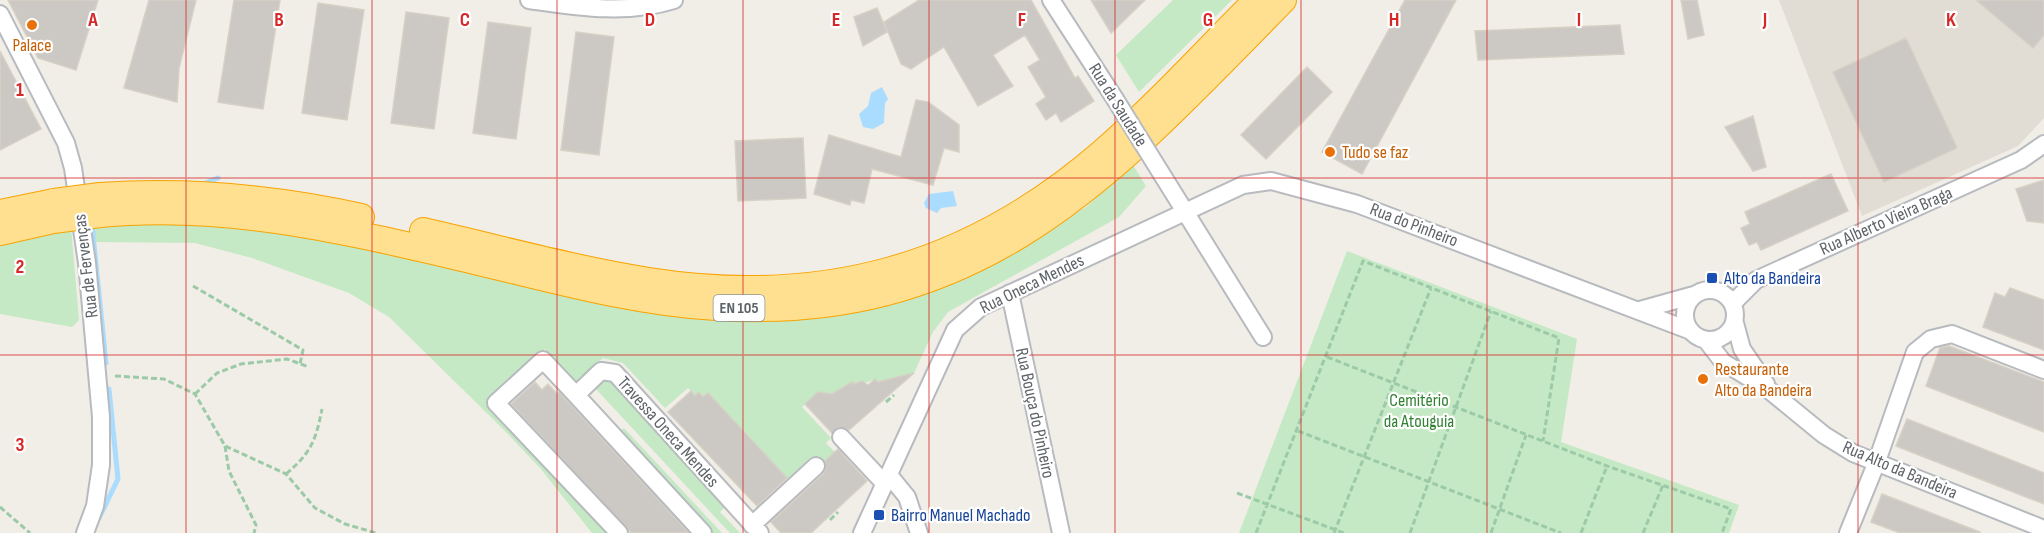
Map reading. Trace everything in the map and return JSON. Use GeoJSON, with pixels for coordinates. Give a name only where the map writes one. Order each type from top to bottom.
{"type":"FeatureCollection","features":[{"type":"Feature","properties":{"kind":"highway","name":"EN 105"},"geometry":{"type":"LineString","coordinates":[[0,213],[54,211],[210,194],[278,201],[660,282],[745,290],[844,282],[908,267],[942,254],[996,229],[1030,208],[1116,141],[1257,0]]}},
{"type":"Feature","properties":{"kind":"highway","name":"EN 105"},"geometry":{"type":"LineString","coordinates":[[100,205],[295,222],[603,291],[678,303],[751,308],[845,301],[889,291],[951,271],[1003,246],[1053,214],[1130,154],[1283,0]]}},
{"type":"Feature","properties":{"kind":"highway","name":"EN 105"},"geometry":{"type":"LineString","coordinates":[[0,232],[54,211]]}},
{"type":"Feature","properties":{"kind":"street"},"geometry":{"type":"LineString","coordinates":[[529,0],[601,10],[674,0]]}},
{"type":"Feature","properties":{"kind":"street","name":"Rua da Saudade"},"geometry":{"type":"LineString","coordinates":[[1051,0],[1263,337]]}},
{"type":"Feature","properties":{"kind":"street","name":"Rua de Fervenças"},"geometry":{"type":"LineString","coordinates":[[0,14],[66,143],[73,168],[87,263],[101,417],[101,465],[95,506],[85,533]]}},
{"type":"Feature","properties":{"kind":"street","name":"Rua Alberto Vieira Braga"},"geometry":{"type":"LineString","coordinates":[[1733,303],[1756,280],[2021,160],[2044,145]]}},
{"type":"Feature","properties":{"kind":"street","name":"Rua do Pinheiro"},"geometry":{"type":"LineString","coordinates":[[1185,211],[1244,185],[1271,181],[1358,204],[1691,331]]}},
{"type":"Feature","properties":{"kind":"street","name":"Rua Oneca Mendes"},"geometry":{"type":"LineString","coordinates":[[862,533],[955,330],[981,307],[1185,211]]}},
{"type":"Feature","properties":{"kind":"street"},"geometry":{"type":"LineString","coordinates":[[1640,310],[1707,290],[1715,290],[1727,296],[1733,303],[1736,314],[1735,322],[1723,337],[1706,340],[1691,331],[1685,313],[1694,295]]}},
{"type":"Feature","properties":{"kind":"street","name":"Rua Bouça do Pinheiro"},"geometry":{"type":"LineString","coordinates":[[1010,293],[1061,533]]}},
{"type":"Feature","properties":{"kind":"street","name":"Rua Alto da Bandeira"},"geometry":{"type":"LineString","coordinates":[[1735,322],[1742,349],[1769,390]]}},
{"type":"Feature","properties":{"kind":"street"},"geometry":{"type":"LineString","coordinates":[[1848,533],[1876,464],[1914,352],[1931,339],[1952,334],[2044,370]]}},
{"type":"Feature","properties":{"kind":"street","name":"Rua Alto da Bandeira"},"geometry":{"type":"LineString","coordinates":[[1706,340],[1724,362],[1769,390],[1824,435],[1876,464],[2044,529]]}},
{"type":"Feature","properties":{"kind":"street"},"geometry":{"type":"LineString","coordinates":[[620,533],[496,403],[543,360],[703,533]]}},
{"type":"Feature","properties":{"kind":"street","name":"Travessa Oneca Mendes"},"geometry":{"type":"LineString","coordinates":[[576,395],[601,371],[615,373],[756,529]]}},
{"type":"Feature","properties":{"kind":"street"},"geometry":{"type":"LineString","coordinates":[[841,437],[908,497],[919,533]]}},
{"type":"Feature","properties":{"kind":"street"},"geometry":{"type":"LineString","coordinates":[[756,529],[816,466]]}},
{"type":"Feature","properties":{"kind":"path"},"geometry":{"type":"LineString","coordinates":[[1256,533],[1363,261],[1559,338],[1543,441]]}},
{"type":"Feature","properties":{"kind":"path"},"geometry":{"type":"LineString","coordinates":[[193,286],[303,350],[300,364]]}},
{"type":"Feature","properties":{"kind":"path"},"geometry":{"type":"LineString","coordinates":[[1335,531],[1431,288]]}},
{"type":"Feature","properties":{"kind":"path"},"geometry":{"type":"LineString","coordinates":[[1410,533],[1491,311]]}},
{"type":"Feature","properties":{"kind":"path"},"geometry":{"type":"LineString","coordinates":[[1327,356],[1526,435],[1731,509],[1722,533]]}},
{"type":"Feature","properties":{"kind":"path"},"geometry":{"type":"LineString","coordinates":[[195,394],[217,373],[241,364],[287,359],[309,367]]}},
{"type":"Feature","properties":{"kind":"path"},"geometry":{"type":"LineString","coordinates":[[97,376],[132,376],[164,380],[195,394],[225,446],[229,471],[256,525],[254,533]]}},
{"type":"Feature","properties":{"kind":"path"},"geometry":{"type":"LineString","coordinates":[[886,402],[894,395]]}},
{"type":"Feature","properties":{"kind":"path"},"geometry":{"type":"LineString","coordinates":[[286,474],[304,459],[316,438],[322,409]]}},
{"type":"Feature","properties":{"kind":"path"},"geometry":{"type":"LineString","coordinates":[[1298,431],[1561,533]]}},
{"type":"Feature","properties":{"kind":"path"},"geometry":{"type":"LineString","coordinates":[[1491,533],[1526,435]]}},
{"type":"Feature","properties":{"kind":"path"},"geometry":{"type":"LineString","coordinates":[[225,446],[286,474],[315,508],[345,524],[376,533]]}},
{"type":"Feature","properties":{"kind":"path"},"geometry":{"type":"LineString","coordinates":[[1581,533],[1607,465]]}},
{"type":"Feature","properties":{"kind":"path"},"geometry":{"type":"LineString","coordinates":[[1643,533],[1663,485]]}},
{"type":"Feature","properties":{"kind":"path"},"geometry":{"type":"LineString","coordinates":[[1238,493],[1344,533]]}},
{"type":"Feature","properties":{"kind":"path"},"geometry":{"type":"LineString","coordinates":[[0,507],[30,533]]}},
{"type":"Feature","properties":{"kind":"path"},"geometry":{"type":"LineString","coordinates":[[830,520],[838,512]]}},
{"type":"Feature","properties":{"kind":"shaded area"},"geometry":{"type":"Polygon","coordinates":[[[1779,0],[2044,0],[2044,118],[2018,146],[1862,216],[1779,0]]]}},
{"type":"Feature","properties":{"kind":"green space"},"geometry":{"type":"Polygon","coordinates":[[[1173,0],[1232,0],[1139,92],[1116,55],[1173,0]]]}},
{"type":"Feature","properties":{"kind":"green space"},"geometry":{"type":"Polygon","coordinates":[[[1133,165],[1146,186],[1119,217],[948,312],[933,332],[914,373],[878,382],[875,379],[865,383],[862,381],[856,386],[852,382],[832,394],[818,392],[802,407],[831,438],[826,443],[835,452],[819,466],[811,457],[788,479],[708,393],[703,397],[699,393],[695,396],[688,388],[665,408],[623,363],[603,358],[577,382],[545,349],[488,402],[610,533],[592,533],[540,468],[504,430],[389,317],[349,293],[252,258],[195,243],[93,242],[92,225],[207,221],[779,319],[857,311],[916,295],[1001,261],[1086,207],[1133,165]]]}},
{"type":"Feature","properties":{"kind":"green space"},"geometry":{"type":"Polygon","coordinates":[[[71,227],[79,320],[72,327],[0,314],[0,242],[71,227]]]}},
{"type":"Feature","properties":{"kind":"green space","name":"Cemitério da Atouguia"},"geometry":{"type":"Polygon","coordinates":[[[1347,251],[1577,339],[1561,442],[1739,505],[1729,533],[1239,533],[1347,251]]]}},
{"type":"Feature","properties":{"kind":"green space"},"geometry":{"type":"Polygon","coordinates":[[[608,379],[614,381],[727,505],[720,512],[740,533],[730,533],[594,387],[608,379]]]}},
{"type":"Feature","properties":{"kind":"green space"},"geometry":{"type":"Polygon","coordinates":[[[624,428],[722,533],[713,533],[619,432],[624,428]]]}},
{"type":"Feature","properties":{"kind":"water"},"geometry":{"type":"Polygon","coordinates":[[[882,87],[888,99],[885,103],[884,123],[873,129],[863,127],[859,114],[868,106],[871,93],[882,87]]]}},
{"type":"Feature","properties":{"kind":"water"},"geometry":{"type":"Polygon","coordinates":[[[953,191],[957,206],[941,208],[937,213],[926,208],[924,203],[929,194],[953,191]]]}},
{"type":"Feature","properties":{"kind":"building"},"geometry":{"type":"Polygon","coordinates":[[[8,0],[98,0],[76,70],[38,58],[8,0]]]}},
{"type":"Feature","properties":{"kind":"building"},"geometry":{"type":"Polygon","coordinates":[[[149,0],[196,0],[179,68],[177,102],[124,88],[149,0]]]}},
{"type":"Feature","properties":{"kind":"building"},"geometry":{"type":"Polygon","coordinates":[[[234,0],[280,0],[263,109],[218,102],[234,0]]]}},
{"type":"Feature","properties":{"kind":"building"},"geometry":{"type":"Polygon","coordinates":[[[919,0],[1031,0],[1075,78],[1078,76],[1094,101],[1061,122],[1056,113],[1046,120],[1036,104],[1046,97],[1028,67],[1040,60],[1025,35],[993,55],[1013,86],[978,106],[944,47],[911,69],[901,64],[884,22],[919,0]]]}},
{"type":"Feature","properties":{"kind":"building"},"geometry":{"type":"Polygon","coordinates":[[[1091,0],[1145,0],[1111,33],[1091,0]]]}},
{"type":"Feature","properties":{"kind":"building"},"geometry":{"type":"Polygon","coordinates":[[[1405,0],[1456,0],[1362,174],[1322,152],[1405,0]]]}},
{"type":"Feature","properties":{"kind":"building"},"geometry":{"type":"Polygon","coordinates":[[[1681,0],[1697,0],[1704,35],[1688,39],[1681,0]]]}},
{"type":"Feature","properties":{"kind":"building"},"geometry":{"type":"Polygon","coordinates":[[[1976,0],[2044,0],[2044,35],[2033,48],[1976,0]]]}},
{"type":"Feature","properties":{"kind":"building"},"geometry":{"type":"Polygon","coordinates":[[[318,3],[364,10],[347,120],[302,113],[318,3]]]}},
{"type":"Feature","properties":{"kind":"building"},"geometry":{"type":"Polygon","coordinates":[[[877,8],[887,32],[863,46],[854,17],[877,8]]]}},
{"type":"Feature","properties":{"kind":"building"},"geometry":{"type":"Polygon","coordinates":[[[406,12],[449,18],[434,129],[391,123],[406,12]]]}},
{"type":"Feature","properties":{"kind":"building"},"geometry":{"type":"Polygon","coordinates":[[[488,22],[531,28],[516,139],[473,133],[488,22]]]}},
{"type":"Feature","properties":{"kind":"building"},"geometry":{"type":"Polygon","coordinates":[[[1620,25],[1624,54],[1478,60],[1475,31],[1620,25]]]}},
{"type":"Feature","properties":{"kind":"building"},"geometry":{"type":"Polygon","coordinates":[[[576,32],[614,37],[599,155],[561,150],[576,32]]]}},
{"type":"Feature","properties":{"kind":"building"},"geometry":{"type":"Polygon","coordinates":[[[1906,38],[1957,148],[1884,182],[1833,72],[1906,38]]]}},
{"type":"Feature","properties":{"kind":"building"},"geometry":{"type":"Polygon","coordinates":[[[0,51],[41,129],[0,150],[0,51]]]}},
{"type":"Feature","properties":{"kind":"building"},"geometry":{"type":"Polygon","coordinates":[[[1307,67],[1332,92],[1266,159],[1241,135],[1307,67]]]}},
{"type":"Feature","properties":{"kind":"building"},"geometry":{"type":"Polygon","coordinates":[[[916,100],[928,102],[959,125],[959,152],[944,148],[933,185],[872,169],[864,203],[851,200],[850,205],[814,194],[829,135],[901,157],[916,100]]]}},
{"type":"Feature","properties":{"kind":"building"},"geometry":{"type":"Polygon","coordinates":[[[1753,116],[1766,167],[1753,171],[1725,127],[1753,116]]]}},
{"type":"Feature","properties":{"kind":"building"},"geometry":{"type":"Polygon","coordinates":[[[803,138],[806,198],[738,201],[735,141],[803,138]]]}},
{"type":"Feature","properties":{"kind":"building"},"geometry":{"type":"Polygon","coordinates":[[[1831,174],[1848,211],[1761,250],[1757,242],[1749,245],[1741,228],[1750,224],[1745,212],[1831,174]]]}},
{"type":"Feature","properties":{"kind":"building"},"geometry":{"type":"Polygon","coordinates":[[[2044,180],[2044,223],[2027,221],[2016,189],[2044,180]]]}},
{"type":"Feature","properties":{"kind":"building"},"geometry":{"type":"Polygon","coordinates":[[[2010,288],[2044,300],[2044,350],[1983,327],[1995,293],[2005,297],[2010,288]]]}},
{"type":"Feature","properties":{"kind":"building"},"geometry":{"type":"Polygon","coordinates":[[[1949,346],[2044,382],[2044,432],[1926,386],[1940,348],[1949,346]]]}},
{"type":"Feature","properties":{"kind":"building"},"geometry":{"type":"Polygon","coordinates":[[[914,373],[849,430],[839,427],[832,433],[805,404],[818,392],[832,394],[852,382],[854,384],[862,381],[868,385],[875,379],[878,382],[914,373]]]}},
{"type":"Feature","properties":{"kind":"building"},"geometry":{"type":"Polygon","coordinates":[[[535,382],[542,390],[548,384],[557,394],[559,392],[689,533],[631,533],[511,404],[535,382]]]}},
{"type":"Feature","properties":{"kind":"building"},"geometry":{"type":"Polygon","coordinates":[[[691,391],[695,396],[699,392],[703,397],[708,393],[787,478],[757,506],[668,412],[691,391]]]}},
{"type":"Feature","properties":{"kind":"building"},"geometry":{"type":"Polygon","coordinates":[[[1907,419],[2044,473],[2044,504],[1896,446],[1907,419]]]}},
{"type":"Feature","properties":{"kind":"building"},"geometry":{"type":"Polygon","coordinates":[[[838,449],[867,481],[811,533],[781,533],[771,522],[823,474],[826,469],[825,461],[838,449]]]}},
{"type":"Feature","properties":{"kind":"building"},"geometry":{"type":"Polygon","coordinates":[[[1882,494],[1980,533],[1900,533],[1871,522],[1882,494]]]}},
{"type":"Feature","properties":{"kind":"waterway"},"geometry":{"type":"LineString","coordinates":[[200,185],[218,178]]}},
{"type":"Feature","properties":{"kind":"waterway"},"geometry":{"type":"LineString","coordinates":[[92,225],[106,363]]}},
{"type":"Feature","properties":{"kind":"waterway"},"geometry":{"type":"LineString","coordinates":[[99,518],[118,479],[109,389]]}},
{"type":"Feature","properties":{"kind":"place","name":"Palace"},"geometry":{"type":"Point","coordinates":[32,25]}},
{"type":"Feature","properties":{"kind":"place","name":"Tudo se faz"},"geometry":{"type":"Point","coordinates":[1330,152]}},
{"type":"Feature","properties":{"kind":"place","name":"Alto da Bandeira"},"geometry":{"type":"Point","coordinates":[1712,278]}},
{"type":"Feature","properties":{"kind":"place","name":"Restaurante Alto da Bandeira"},"geometry":{"type":"Point","coordinates":[1703,379]}},
{"type":"Feature","properties":{"kind":"place","name":"Bairro Manuel Machado"},"geometry":{"type":"Point","coordinates":[879,515]}}]}
